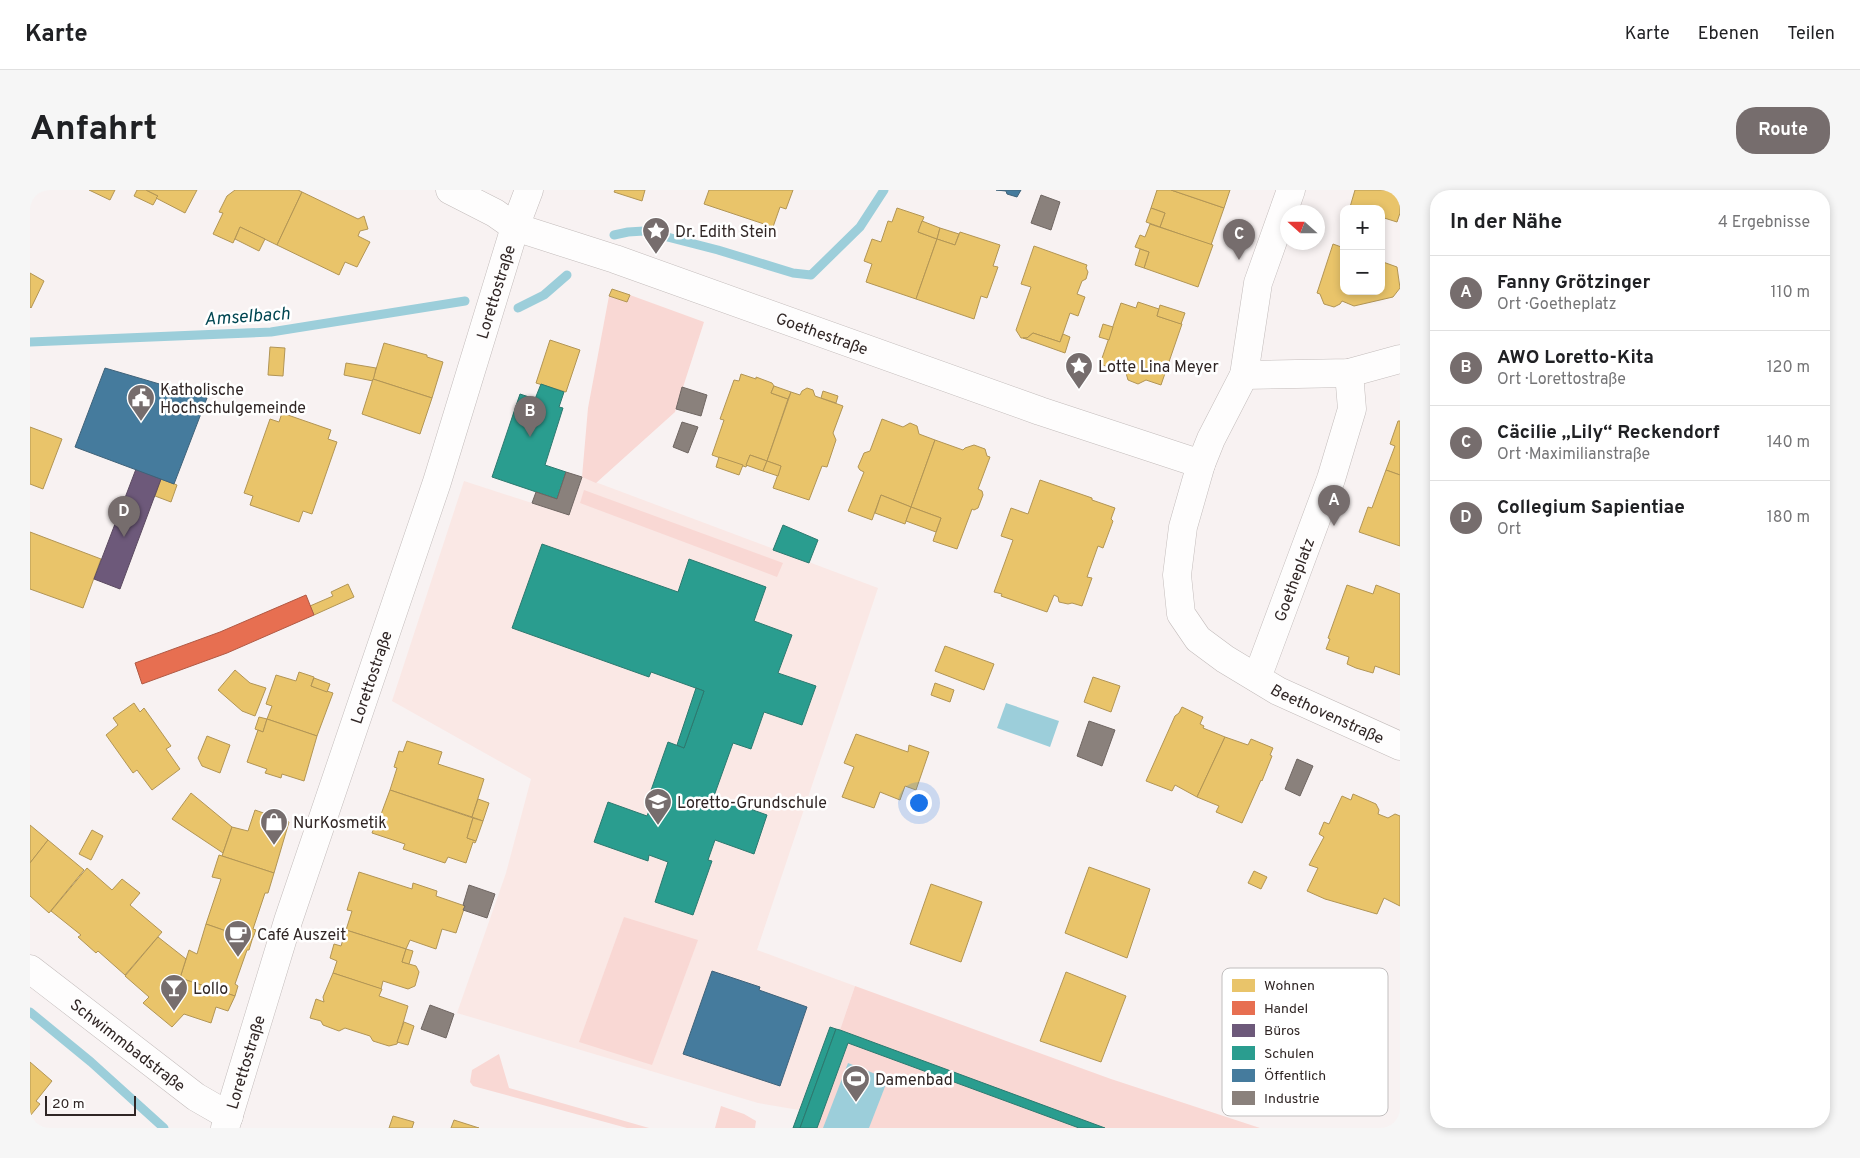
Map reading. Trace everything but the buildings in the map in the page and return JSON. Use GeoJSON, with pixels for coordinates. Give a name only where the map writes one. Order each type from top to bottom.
{"type":"FeatureCollection","features":[{"type":"Feature","properties":{"kind":"street","name":"Goethestraße"},"geometry":{"type":"LineString","coordinates":[[450,190],[496,213],[515,227],[623,262],[1040,411],[1201,464]]}},
{"type":"Feature","properties":{"kind":"street","name":"Lorettostraße"},"geometry":{"type":"LineString","coordinates":[[227,1122],[288,921],[437,482],[515,227],[529,190]]}},
{"type":"Feature","properties":{"kind":"street"},"geometry":{"type":"LineString","coordinates":[[1257,678],[1225,660],[1198,639],[1181,614],[1177,575],[1183,527],[1201,464],[1210,438],[1244,375],[1258,283],[1291,190]]}},
{"type":"Feature","properties":{"kind":"street"},"geometry":{"type":"LineString","coordinates":[[1244,375],[1349,373],[1400,360]]}},
{"type":"Feature","properties":{"kind":"street","name":"Goetheplatz"},"geometry":{"type":"LineString","coordinates":[[1257,678],[1330,479],[1352,409],[1349,373]]}},
{"type":"Feature","properties":{"kind":"street","name":"Beethovenstraße"},"geometry":{"type":"LineString","coordinates":[[1257,678],[1278,690],[1400,746]]}},
{"type":"Feature","properties":{"kind":"street","name":"Schwimmbadstraße"},"geometry":{"type":"LineString","coordinates":[[30,969],[227,1122]]}},
{"type":"Feature","properties":{"kind":"shaded area"},"geometry":{"type":"Polygon","coordinates":[[[630,295],[704,322],[675,412],[596,483],[582,477],[588,408],[609,296],[627,302],[630,295]]]}},
{"type":"Feature","properties":{"kind":"shaded area","name":"Loretto-Grundschule"},"geometry":{"type":"Polygon","coordinates":[[[582,477],[878,588],[757,950],[855,986],[840,1030],[830,1027],[799,1110],[758,1103],[457,1013],[506,873],[531,779],[392,701],[464,481],[569,515],[582,477]]]}},
{"type":"Feature","properties":{"kind":"shaded area"},"geometry":{"type":"Polygon","coordinates":[[[584,490],[783,563],[777,577],[580,503],[584,490]]]}},
{"type":"Feature","properties":{"kind":"shaded area"},"geometry":{"type":"Polygon","coordinates":[[[624,917],[698,940],[652,1065],[579,1042],[624,917]]]}},
{"type":"Feature","properties":{"kind":"shaded area"},"geometry":{"type":"Polygon","coordinates":[[[855,986],[1111,1079],[1260,1128],[793,1128],[830,1027],[840,1030],[855,986]]]}},
{"type":"Feature","properties":{"kind":"shaded area"},"geometry":{"type":"Polygon","coordinates":[[[499,1054],[509,1088],[649,1128],[627,1128],[473,1086],[470,1082],[472,1070],[499,1054]]]}},
{"type":"Feature","properties":{"kind":"shaded area"},"geometry":{"type":"Polygon","coordinates":[[[721,1106],[744,1114],[756,1121],[755,1128],[715,1128],[721,1106]]]}},
{"type":"Feature","properties":{"kind":"water"},"geometry":{"type":"Polygon","coordinates":[[[1006,703],[1059,721],[1050,747],[997,728],[1006,703]]]}},
{"type":"Feature","properties":{"kind":"water","name":"Damenbad"},"geometry":{"type":"Polygon","coordinates":[[[848,1063],[888,1079],[869,1128],[823,1128],[848,1063]]]}},
{"type":"Feature","properties":{"kind":"waterway","name":"Amselbach"},"geometry":{"type":"LineString","coordinates":[[614,235],[644,231],[718,250],[793,273],[811,275],[860,227],[884,190]]}},
{"type":"Feature","properties":{"kind":"waterway","name":"Amselbach"},"geometry":{"type":"LineString","coordinates":[[518,308],[544,295],[567,275]]}},
{"type":"Feature","properties":{"kind":"waterway","name":"Amselbach"},"geometry":{"type":"LineString","coordinates":[[30,342],[271,332],[465,301]]}},
{"type":"Feature","properties":{"kind":"waterway"},"geometry":{"type":"LineString","coordinates":[[30,1012],[91,1062],[164,1128]]}},
{"type":"Feature","properties":{"kind":"place","name":"Dr. Edith Stein"},"geometry":{"type":"Point","coordinates":[656,255]}},
{"type":"Feature","properties":{"kind":"place","name":"Cäcilie „Lily“ Reckendorf"},"geometry":{"type":"Point","coordinates":[1239,260]}},
{"type":"Feature","properties":{"kind":"place","name":"Lotte Lina Meyer"},"geometry":{"type":"Point","coordinates":[1079,390]}},
{"type":"Feature","properties":{"kind":"place","name":"Katholische Hochschulgemeinde"},"geometry":{"type":"Point","coordinates":[141,422]}},
{"type":"Feature","properties":{"kind":"place","name":"AWO Loretto-Kita"},"geometry":{"type":"Point","coordinates":[530,437]}},
{"type":"Feature","properties":{"kind":"place","name":"Fanny Grötzinger"},"geometry":{"type":"Point","coordinates":[1334,526]}},
{"type":"Feature","properties":{"kind":"place","name":"Collegium Sapientiae"},"geometry":{"type":"Point","coordinates":[124,537]}},
{"type":"Feature","properties":{"kind":"place","name":"Loretto-Grundschule"},"geometry":{"type":"Point","coordinates":[658,826]}},
{"type":"Feature","properties":{"kind":"place","name":"NurKosmetik"},"geometry":{"type":"Point","coordinates":[274,846]}},
{"type":"Feature","properties":{"kind":"place","name":"Café Auszeit"},"geometry":{"type":"Point","coordinates":[238,958]}},
{"type":"Feature","properties":{"kind":"place","name":"Lollo"},"geometry":{"type":"Point","coordinates":[174,1012]}},
{"type":"Feature","properties":{"kind":"place","name":"Damenbad"},"geometry":{"type":"Point","coordinates":[856,1103]}}]}
